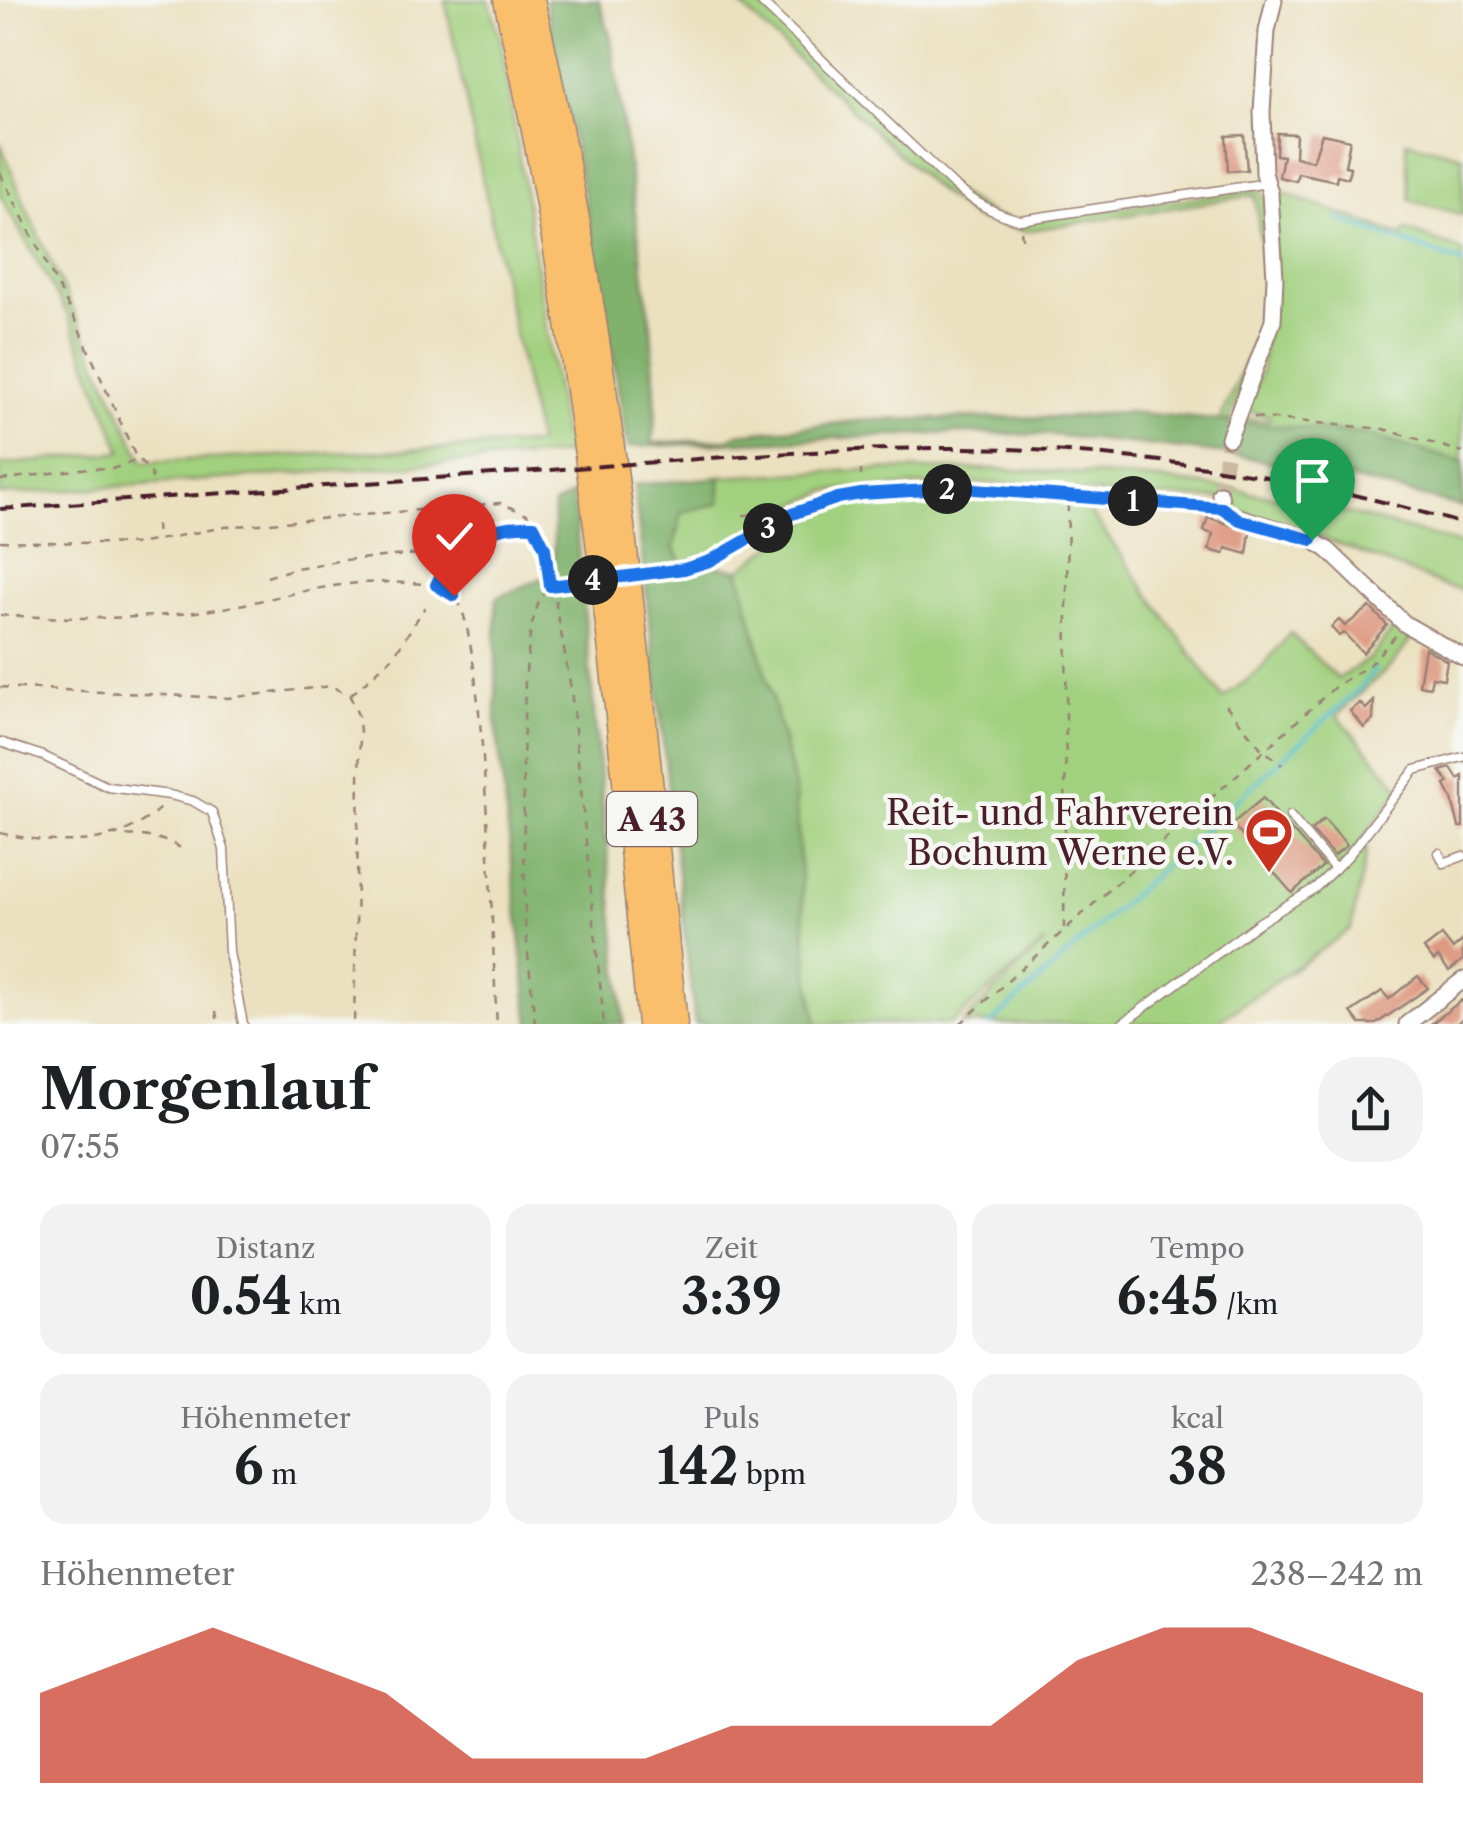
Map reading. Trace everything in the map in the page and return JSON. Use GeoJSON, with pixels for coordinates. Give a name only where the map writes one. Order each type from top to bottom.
{"type":"FeatureCollection","features":[{"type":"Feature","properties":{"kind":"highway","name":"A 43"},"geometry":{"type":"LineString","coordinates":[[508,0],[547,185],[574,342],[607,603],[652,1024]]}},
{"type":"Feature","properties":{"kind":"highway","name":"A 43"},"geometry":{"type":"LineString","coordinates":[[530,0],[572,200],[612,457],[673,1024]]}},
{"type":"Feature","properties":{"kind":"street"},"geometry":{"type":"LineString","coordinates":[[1229,438],[1272,321],[1276,278],[1264,173],[1262,112],[1267,30],[1274,0]]}},
{"type":"Feature","properties":{"kind":"street"},"geometry":{"type":"LineString","coordinates":[[1221,501],[1240,520],[1312,540],[1328,550],[1405,624],[1463,657]]}},
{"type":"Feature","properties":{"kind":"street"},"geometry":{"type":"LineString","coordinates":[[1407,1024],[1463,980]]}},
{"type":"Feature","properties":{"kind":"lane"},"geometry":{"type":"LineString","coordinates":[[760,0],[973,202],[996,214],[1020,220],[1268,183]]}},
{"type":"Feature","properties":{"kind":"lane"},"geometry":{"type":"LineString","coordinates":[[0,742],[43,756],[108,787],[170,795],[212,812],[224,849],[229,952],[243,1024]]}},
{"type":"Feature","properties":{"kind":"lane"},"geometry":{"type":"LineString","coordinates":[[1122,1024],[1256,924],[1315,888],[1415,770],[1463,757]]}},
{"type":"Feature","properties":{"kind":"lane"},"geometry":{"type":"LineString","coordinates":[[1290,816],[1335,869]]}},
{"type":"Feature","properties":{"kind":"lane"},"geometry":{"type":"LineString","coordinates":[[1439,852],[1444,863],[1463,856]]}},
{"type":"Feature","properties":{"kind":"path"},"geometry":{"type":"LineString","coordinates":[[0,173],[76,322],[135,455],[152,479]]}},
{"type":"Feature","properties":{"kind":"path"},"geometry":{"type":"LineString","coordinates":[[1020,220],[1023,244]]}},
{"type":"Feature","properties":{"kind":"path"},"geometry":{"type":"LineString","coordinates":[[1236,415],[1383,429],[1463,452]]}},
{"type":"Feature","properties":{"kind":"path"},"geometry":{"type":"LineString","coordinates":[[0,480],[90,468],[112,469],[132,462],[135,455]]}},
{"type":"Feature","properties":{"kind":"path"},"geometry":{"type":"LineString","coordinates":[[861,494],[862,470]]}},
{"type":"Feature","properties":{"kind":"path"},"geometry":{"type":"LineString","coordinates":[[535,1024],[526,922],[525,680],[535,609],[550,586],[710,561],[792,514],[861,494],[962,488],[1221,501]]}},
{"type":"Feature","properties":{"kind":"path"},"geometry":{"type":"LineString","coordinates":[[1064,928],[1068,495]]}},
{"type":"Feature","properties":{"kind":"path"},"geometry":{"type":"LineString","coordinates":[[0,541],[137,544],[225,527],[500,503],[527,514],[545,548],[571,689],[604,1024]]}},
{"type":"Feature","properties":{"kind":"path"},"geometry":{"type":"LineString","coordinates":[[743,516],[792,514]]}},
{"type":"Feature","properties":{"kind":"path"},"geometry":{"type":"LineString","coordinates":[[156,524],[157,541]]}},
{"type":"Feature","properties":{"kind":"path"},"geometry":{"type":"LineString","coordinates":[[267,577],[344,560],[455,551],[497,529],[534,526]]}},
{"type":"Feature","properties":{"kind":"path"},"geometry":{"type":"LineString","coordinates":[[436,585],[455,551]]}},
{"type":"Feature","properties":{"kind":"path"},"geometry":{"type":"LineString","coordinates":[[0,615],[206,611],[350,582],[436,585],[454,596],[464,611],[471,646],[485,794],[497,1024]]}},
{"type":"Feature","properties":{"kind":"path"},"geometry":{"type":"LineString","coordinates":[[350,696],[393,657],[425,607]]}},
{"type":"Feature","properties":{"kind":"path"},"geometry":{"type":"LineString","coordinates":[[960,1024],[1337,685],[1368,666],[1405,624]]}},
{"type":"Feature","properties":{"kind":"path"},"geometry":{"type":"LineString","coordinates":[[0,687],[227,698],[331,686],[350,696],[360,731],[354,1024]]}},
{"type":"Feature","properties":{"kind":"path"},"geometry":{"type":"LineString","coordinates":[[1226,704],[1264,750],[1282,765]]}},
{"type":"Feature","properties":{"kind":"path"},"geometry":{"type":"LineString","coordinates":[[0,833],[57,844],[82,842],[146,819],[170,795]]}},
{"type":"Feature","properties":{"kind":"path"},"geometry":{"type":"LineString","coordinates":[[108,835],[169,840],[184,850]]}},
{"type":"Feature","properties":{"kind":"path"},"geometry":{"type":"LineString","coordinates":[[216,1012],[218,1024]]}},
{"type":"Feature","properties":{"kind":"green space"},"geometry":{"type":"Polygon","coordinates":[[[445,0],[489,0],[501,41],[563,436],[572,454],[0,495],[0,465],[122,452],[69,317],[0,195],[0,142],[27,210],[143,462],[538,444],[445,0]]]}},
{"type":"Feature","properties":{"kind":"green space"},"geometry":{"type":"Polygon","coordinates":[[[545,0],[599,0],[611,38],[651,327],[656,411],[652,443],[728,439],[738,434],[867,420],[1066,417],[1128,412],[1363,434],[1463,462],[1463,507],[1341,476],[1229,454],[1054,435],[958,433],[628,447],[545,0]]]}},
{"type":"Feature","properties":{"kind":"green space"},"geometry":{"type":"Polygon","coordinates":[[[735,0],[755,0],[954,191],[995,217],[1017,222],[1257,189],[1263,192],[1271,271],[1265,325],[1229,422],[1219,422],[1252,346],[1263,305],[1255,195],[1025,231],[975,219],[937,190],[735,0]]]}},
{"type":"Feature","properties":{"kind":"green space"},"geometry":{"type":"Polygon","coordinates":[[[1406,141],[1463,156],[1463,215],[1410,200],[1406,141]]]}},
{"type":"Feature","properties":{"kind":"green space"},"geometry":{"type":"Polygon","coordinates":[[[1284,193],[1402,236],[1407,230],[1463,251],[1463,507],[1341,476],[1229,454],[1244,418],[1269,421],[1269,416],[1245,411],[1261,372],[1277,198],[1284,193]]]}},
{"type":"Feature","properties":{"kind":"green space"},"geometry":{"type":"Polygon","coordinates":[[[995,469],[1202,485],[1366,518],[1463,545],[1463,590],[1241,512],[1227,499],[1110,495],[1023,484],[827,491],[782,511],[738,541],[682,564],[674,547],[681,511],[719,503],[720,477],[995,469]]]}},
{"type":"Feature","properties":{"kind":"green space"},"geometry":{"type":"Polygon","coordinates":[[[720,477],[720,503],[682,512],[674,547],[686,573],[709,564],[739,570],[794,784],[808,970],[817,1024],[695,1024],[634,485],[720,477]]]}},
{"type":"Feature","properties":{"kind":"green space"},"geometry":{"type":"Polygon","coordinates":[[[966,491],[1069,500],[1088,509],[1223,698],[1258,672],[1290,633],[1338,679],[1370,658],[1393,629],[1412,638],[1393,664],[1337,715],[1401,789],[1359,843],[1367,850],[1351,929],[1214,1024],[962,1024],[1046,941],[951,1024],[817,1024],[808,970],[794,784],[739,570],[819,512],[852,502],[966,491]]]}},
{"type":"Feature","properties":{"kind":"green space"},"geometry":{"type":"Polygon","coordinates":[[[573,494],[624,1024],[530,1024],[496,723],[496,598],[554,573],[554,505],[573,494]]]}},
{"type":"Feature","properties":{"kind":"building"},"geometry":{"type":"Polygon","coordinates":[[[1277,133],[1296,134],[1295,157],[1313,161],[1322,134],[1350,140],[1345,166],[1350,167],[1348,178],[1337,175],[1336,181],[1298,173],[1296,181],[1279,177],[1283,156],[1276,155],[1277,133]]]}},
{"type":"Feature","properties":{"kind":"building"},"geometry":{"type":"Polygon","coordinates":[[[1244,135],[1247,170],[1228,171],[1226,136],[1244,135]]]}},
{"type":"Feature","properties":{"kind":"building"},"geometry":{"type":"Polygon","coordinates":[[[1208,517],[1250,532],[1247,554],[1226,548],[1224,554],[1209,550],[1213,534],[1204,531],[1208,517]]]}},
{"type":"Feature","properties":{"kind":"building"},"geometry":{"type":"Polygon","coordinates":[[[1370,607],[1387,625],[1363,653],[1344,633],[1339,636],[1331,627],[1339,620],[1345,626],[1370,607]]]}},
{"type":"Feature","properties":{"kind":"building"},"geometry":{"type":"Polygon","coordinates":[[[1425,648],[1447,661],[1444,679],[1432,677],[1430,687],[1419,685],[1425,648]]]}},
{"type":"Feature","properties":{"kind":"building"},"geometry":{"type":"Polygon","coordinates":[[[1374,701],[1373,720],[1364,728],[1350,711],[1360,703],[1366,709],[1374,701]]]}},
{"type":"Feature","properties":{"kind":"building"},"geometry":{"type":"Polygon","coordinates":[[[1451,768],[1458,779],[1463,776],[1463,827],[1459,827],[1445,785],[1449,782],[1440,771],[1451,768]]]}},
{"type":"Feature","properties":{"kind":"building"},"geometry":{"type":"Polygon","coordinates":[[[1263,798],[1323,866],[1292,893],[1232,824],[1263,798]]]}},
{"type":"Feature","properties":{"kind":"building"},"geometry":{"type":"Polygon","coordinates":[[[1324,819],[1347,845],[1334,856],[1311,830],[1324,819]]]}},
{"type":"Feature","properties":{"kind":"building"},"geometry":{"type":"Polygon","coordinates":[[[1442,935],[1453,949],[1463,940],[1463,960],[1449,971],[1438,957],[1434,961],[1424,949],[1442,935]]]}},
{"type":"Feature","properties":{"kind":"building"},"geometry":{"type":"Polygon","coordinates":[[[1418,976],[1428,988],[1376,1024],[1360,1024],[1351,1012],[1382,991],[1389,999],[1418,976]]]}},
{"type":"Feature","properties":{"kind":"building"},"geometry":{"type":"Polygon","coordinates":[[[1463,999],[1463,1019],[1456,1024],[1431,1024],[1463,999]]]}},
{"type":"Feature","properties":{"kind":"waterway"},"geometry":{"type":"LineString","coordinates":[[1339,219],[1463,263]]}},
{"type":"Feature","properties":{"kind":"waterway"},"geometry":{"type":"LineString","coordinates":[[991,1024],[1362,686],[1375,669]]}},
{"type":"Feature","properties":{"kind":"tunnel"},"geometry":{"type":"LineString","coordinates":[[1220,494],[1229,438]]}},
{"type":"Feature","properties":{"kind":"railway"},"geometry":{"type":"LineString","coordinates":[[0,509],[753,455],[957,448],[1085,453],[1213,468],[1339,492],[1463,524]]}},
{"type":"Feature","properties":{"kind":"place","name":"Reit- und Fahrverein Bochum Werne e.V."},"geometry":{"type":"Point","coordinates":[1269,874]}},
{"type":"Feature","properties":{"kind":"route"},"geometry":{"type":"LineString","coordinates":[[454,596],[436,585],[455,551],[512,525],[534,526],[545,548],[550,586],[684,569],[710,561],[792,514],[861,494],[962,488],[1040,491],[1222,508],[1240,520],[1312,540]]}}]}
